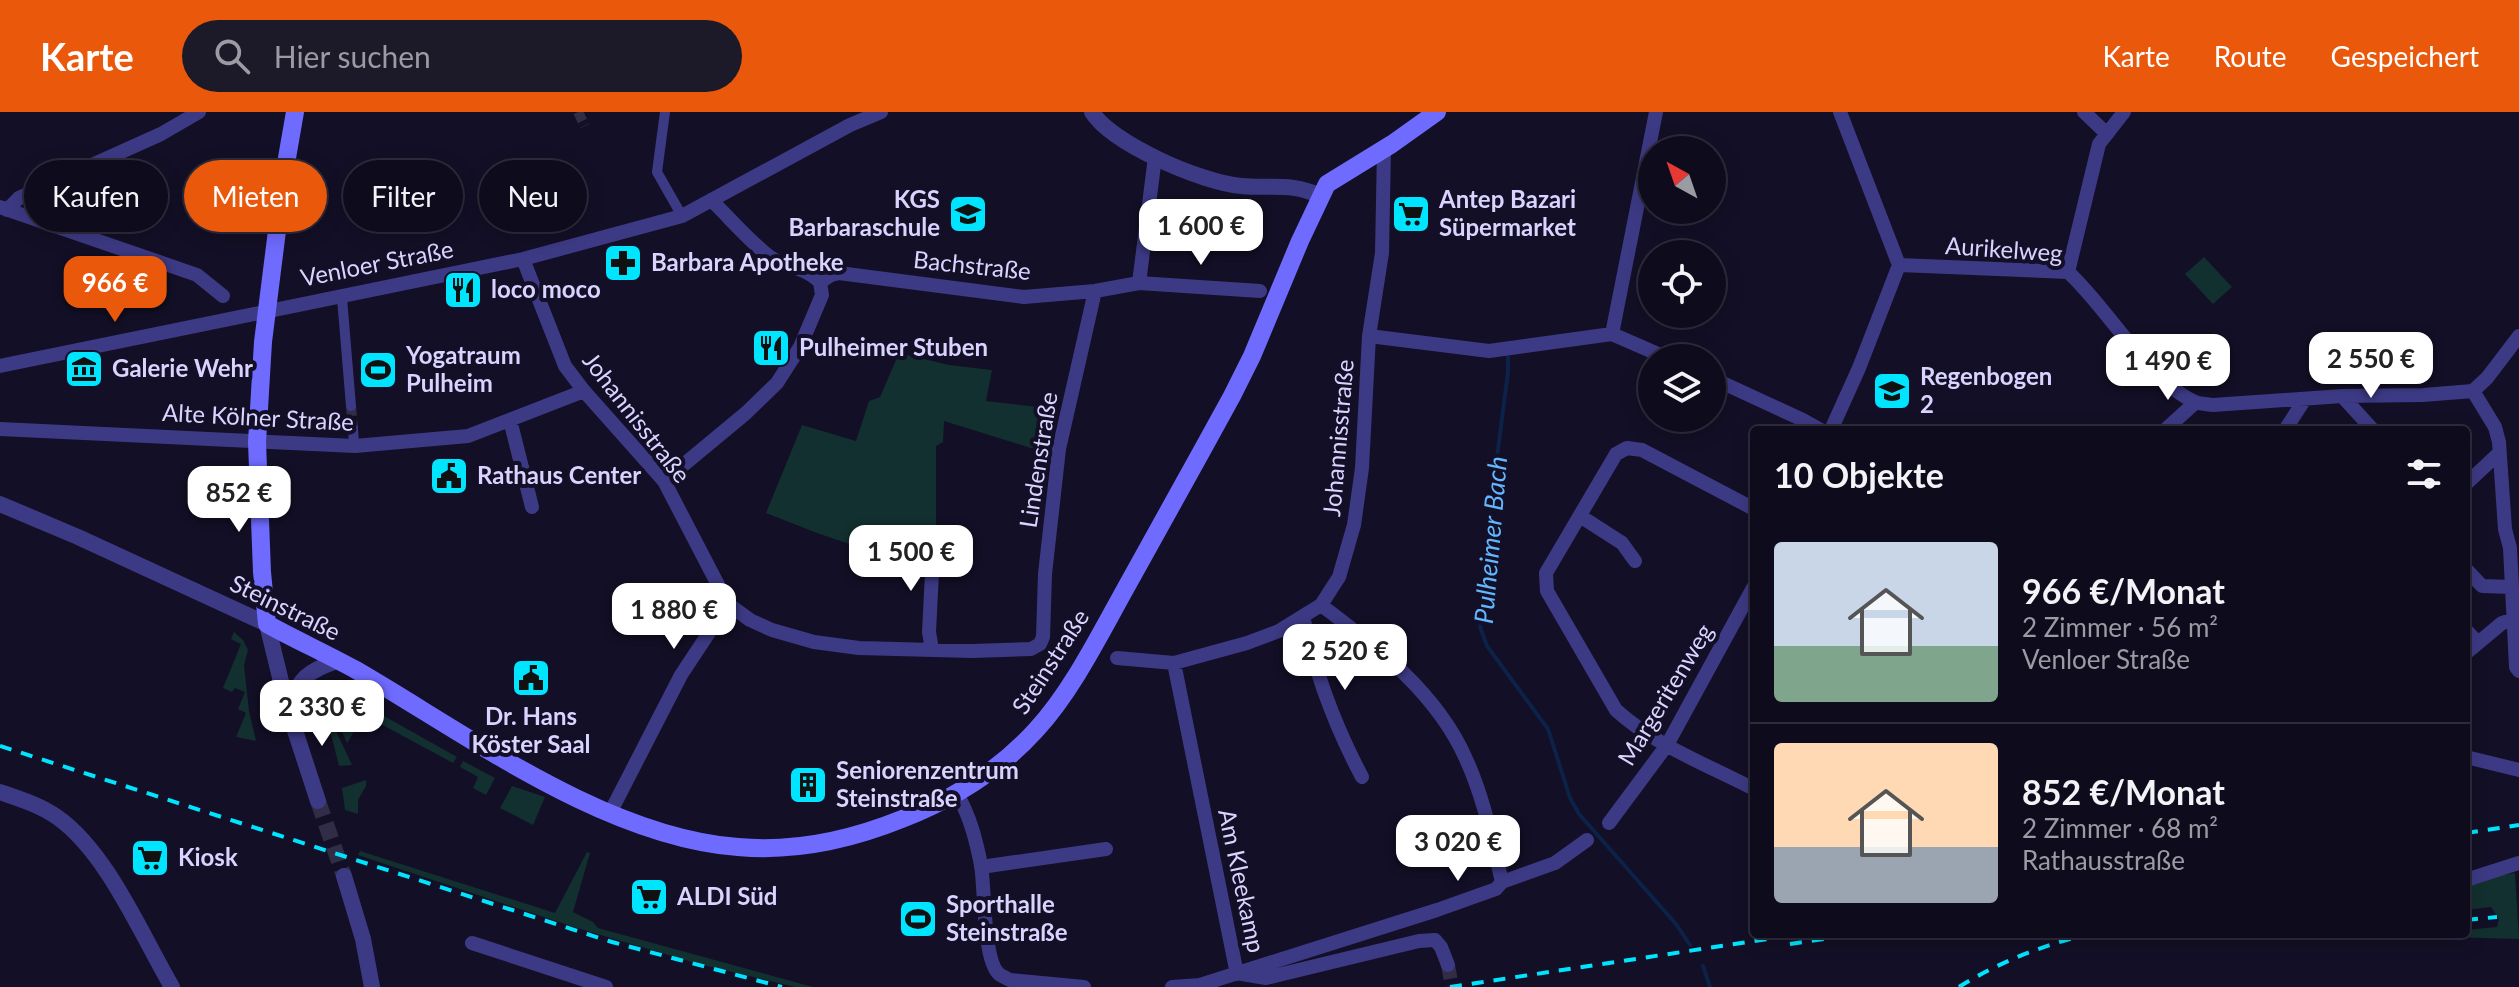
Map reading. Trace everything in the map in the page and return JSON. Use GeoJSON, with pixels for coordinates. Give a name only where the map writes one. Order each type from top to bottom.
{"type":"FeatureCollection","features":[{"type":"Feature","properties":{"kind":"main road"},"geometry":{"type":"LineString","coordinates":[[267,624],[257,442],[268,310],[295,112]]}},
{"type":"Feature","properties":{"kind":"main road"},"geometry":{"type":"LineString","coordinates":[[1321,196],[1327,184],[1437,112]]}},
{"type":"Feature","properties":{"kind":"main road","name":"Steinstraße"},"geometry":{"type":"LineString","coordinates":[[267,624],[337,661],[470,740],[610,813],[680,837],[738,847],[805,846],[873,831],[935,806],[995,769],[1035,731],[1096,642],[1238,383],[1321,196]]}},
{"type":"Feature","properties":{"kind":"street"},"geometry":{"type":"LineString","coordinates":[[4,208],[19,198],[161,134],[199,112]]}},
{"type":"Feature","properties":{"kind":"street"},"geometry":{"type":"LineString","coordinates":[[665,112],[657,172],[682,216]]}},
{"type":"Feature","properties":{"kind":"street","name":"Venloer Straße"},"geometry":{"type":"LineString","coordinates":[[0,366],[523,259],[682,216],[850,125],[881,112]]}},
{"type":"Feature","properties":{"kind":"street"},"geometry":{"type":"LineString","coordinates":[[1092,112],[1100,124],[1155,157],[1194,175],[1242,187],[1300,187],[1321,196]]}},
{"type":"Feature","properties":{"kind":"street"},"geometry":{"type":"LineString","coordinates":[[1612,334],[1656,112]]}},
{"type":"Feature","properties":{"kind":"street"},"geometry":{"type":"LineString","coordinates":[[1833,426],[1899,265],[1840,112]]}},
{"type":"Feature","properties":{"kind":"street"},"geometry":{"type":"LineString","coordinates":[[2084,112],[2107,134]]}},
{"type":"Feature","properties":{"kind":"street"},"geometry":{"type":"LineString","coordinates":[[2068,272],[2099,144],[2124,112]]}},
{"type":"Feature","properties":{"kind":"street","name":"Johannisstraße"},"geometry":{"type":"LineString","coordinates":[[1117,658],[1174,663],[1247,643],[1279,631],[1321,605],[1339,577],[1354,525],[1362,468],[1369,336],[1382,253],[1384,149]]}},
{"type":"Feature","properties":{"kind":"street"},"geometry":{"type":"LineString","coordinates":[[1139,283],[1155,157]]}},
{"type":"Feature","properties":{"kind":"street"},"geometry":{"type":"LineString","coordinates":[[664,481],[777,383],[800,347],[822,295],[820,282],[814,276],[769,256],[711,200]]}},
{"type":"Feature","properties":{"kind":"street"},"geometry":{"type":"LineString","coordinates":[[4,208],[197,275],[223,296]]}},
{"type":"Feature","properties":{"kind":"street","name":"Johannisstraße"},"geometry":{"type":"LineString","coordinates":[[523,259],[565,366],[664,481],[728,604]]}},
{"type":"Feature","properties":{"kind":"street","name":"Aurikelweg"},"geometry":{"type":"LineString","coordinates":[[1899,265],[2068,272],[2145,361],[2171,385],[2196,402]]}},
{"type":"Feature","properties":{"kind":"street","name":"Bachstraße"},"geometry":{"type":"LineString","coordinates":[[820,282],[839,273],[1024,297],[1095,291],[1139,283],[1260,291]]}},
{"type":"Feature","properties":{"kind":"street","name":"Lindenstraße"},"geometry":{"type":"LineString","coordinates":[[932,650],[1031,649],[1040,644],[1059,449],[1095,291]]}},
{"type":"Feature","properties":{"kind":"street"},"geometry":{"type":"LineString","coordinates":[[342,298],[351,406]]}},
{"type":"Feature","properties":{"kind":"street"},"geometry":{"type":"LineString","coordinates":[[1369,336],[1489,351],[1612,334],[1638,345]]}},
{"type":"Feature","properties":{"kind":"street"},"geometry":{"type":"LineString","coordinates":[[2169,426],[2196,402],[2213,405],[2473,391],[2519,336]]}},
{"type":"Feature","properties":{"kind":"street"},"geometry":{"type":"LineString","coordinates":[[1726,384],[1814,426]]}},
{"type":"Feature","properties":{"kind":"street","name":"Alte Kölner Straße"},"geometry":{"type":"LineString","coordinates":[[0,429],[354,446],[468,436],[584,391]]}},
{"type":"Feature","properties":{"kind":"street"},"geometry":{"type":"LineString","coordinates":[[2473,391],[2495,427],[2499,442],[2505,529],[2515,561],[2511,587],[2516,667],[2519,671]]}},
{"type":"Feature","properties":{"kind":"street"},"geometry":{"type":"LineString","coordinates":[[2342,396],[2369,426]]}},
{"type":"Feature","properties":{"kind":"street"},"geometry":{"type":"LineString","coordinates":[[2287,426],[2305,399]]}},
{"type":"Feature","properties":{"kind":"street"},"geometry":{"type":"LineString","coordinates":[[510,420],[532,507]]}},
{"type":"Feature","properties":{"kind":"street"},"geometry":{"type":"LineString","coordinates":[[353,428],[354,446]]}},
{"type":"Feature","properties":{"kind":"street"},"geometry":{"type":"LineString","coordinates":[[1750,507],[1642,450],[1627,448],[1616,454],[1546,573],[1547,591],[1616,710],[1631,724],[1667,745],[1750,787]]}},
{"type":"Feature","properties":{"kind":"street"},"geometry":{"type":"LineString","coordinates":[[2470,480],[2498,454]]}},
{"type":"Feature","properties":{"kind":"street","name":"Steinstraße"},"geometry":{"type":"LineString","coordinates":[[0,504],[267,624]]}},
{"type":"Feature","properties":{"kind":"street"},"geometry":{"type":"LineString","coordinates":[[1580,516],[1622,543],[1635,561]]}},
{"type":"Feature","properties":{"kind":"street"},"geometry":{"type":"LineString","coordinates":[[610,813],[681,675],[728,604],[750,620],[772,630],[814,642],[859,648],[932,650],[929,632],[934,534]]}},
{"type":"Feature","properties":{"kind":"street"},"geometry":{"type":"LineString","coordinates":[[2470,573],[2482,586],[2511,587]]}},
{"type":"Feature","properties":{"kind":"street","name":"Margeritenweg"},"geometry":{"type":"LineString","coordinates":[[1609,823],[1667,745],[1750,593]]}},
{"type":"Feature","properties":{"kind":"street"},"geometry":{"type":"LineString","coordinates":[[1321,605],[1378,648],[1430,700],[1465,757],[1486,812],[1502,882]]}},
{"type":"Feature","properties":{"kind":"street"},"geometry":{"type":"LineString","coordinates":[[1303,616],[1318,676],[1362,777]]}},
{"type":"Feature","properties":{"kind":"street"},"geometry":{"type":"LineString","coordinates":[[2472,648],[2502,623],[2515,628]]}},
{"type":"Feature","properties":{"kind":"street"},"geometry":{"type":"LineString","coordinates":[[267,624],[287,706],[318,801]]}},
{"type":"Feature","properties":{"kind":"street"},"geometry":{"type":"LineString","coordinates":[[287,706],[305,675],[337,661]]}},
{"type":"Feature","properties":{"kind":"street","name":"Am Kleekamp"},"geometry":{"type":"LineString","coordinates":[[1174,663],[1237,974],[1266,978],[1419,941],[1435,940],[1448,965]]}},
{"type":"Feature","properties":{"kind":"street"},"geometry":{"type":"LineString","coordinates":[[2470,758],[2519,770]]}},
{"type":"Feature","properties":{"kind":"street"},"geometry":{"type":"LineString","coordinates":[[0,792],[40,806],[83,837],[111,879],[172,987]]}},
{"type":"Feature","properties":{"kind":"street"},"geometry":{"type":"LineString","coordinates":[[957,794],[968,812],[981,867],[988,947],[999,975],[1010,980],[1084,987]]}},
{"type":"Feature","properties":{"kind":"street"},"geometry":{"type":"LineString","coordinates":[[1172,987],[1200,985],[1437,910],[1555,863],[1587,840]]}},
{"type":"Feature","properties":{"kind":"street"},"geometry":{"type":"LineString","coordinates":[[981,867],[1106,849]]}},
{"type":"Feature","properties":{"kind":"street"},"geometry":{"type":"LineString","coordinates":[[2470,879],[2519,863]]}},
{"type":"Feature","properties":{"kind":"street"},"geometry":{"type":"LineString","coordinates":[[344,876],[363,939],[372,987]]}},
{"type":"Feature","properties":{"kind":"street"},"geometry":{"type":"LineString","coordinates":[[472,943],[570,981],[606,987]]}},
{"type":"Feature","properties":{"kind":"green space"},"geometry":{"type":"Polygon","coordinates":[[[2204,257],[2232,287],[2213,304],[2185,274],[2204,257]]]}},
{"type":"Feature","properties":{"kind":"green space"},"geometry":{"type":"Polygon","coordinates":[[[899,353],[949,365],[992,370],[986,401],[1056,409],[1044,452],[944,421],[943,442],[936,446],[936,561],[891,558],[766,513],[802,425],[856,441],[869,401],[880,397],[899,353]]]}},
{"type":"Feature","properties":{"kind":"green space"},"geometry":{"type":"Polygon","coordinates":[[[234,632],[248,650],[244,665],[256,741],[236,737],[246,713],[238,709],[245,692],[223,688],[241,644],[231,639],[234,632]]]}},
{"type":"Feature","properties":{"kind":"green space"},"geometry":{"type":"Polygon","coordinates":[[[351,696],[378,712],[368,730],[358,725],[347,743],[341,729],[341,703],[351,696]]]}},
{"type":"Feature","properties":{"kind":"green space"},"geometry":{"type":"Polygon","coordinates":[[[333,701],[336,731],[352,765],[339,766],[324,706],[333,701]]]}},
{"type":"Feature","properties":{"kind":"green space"},"geometry":{"type":"Polygon","coordinates":[[[384,716],[457,757],[453,763],[379,723],[384,716]]]}},
{"type":"Feature","properties":{"kind":"green space"},"geometry":{"type":"Polygon","coordinates":[[[463,761],[495,778],[486,795],[473,788],[478,777],[460,767],[463,761]]]}},
{"type":"Feature","properties":{"kind":"green space"},"geometry":{"type":"Polygon","coordinates":[[[366,780],[358,800],[358,814],[345,810],[342,788],[366,780]]]}},
{"type":"Feature","properties":{"kind":"green space"},"geometry":{"type":"Polygon","coordinates":[[[512,786],[545,797],[533,825],[500,808],[512,786]]]}},
{"type":"Feature","properties":{"kind":"green space"},"geometry":{"type":"Polygon","coordinates":[[[360,851],[555,913],[587,852],[590,853],[573,912],[598,928],[813,987],[795,987],[699,964],[577,928],[358,855],[360,851]]]}},
{"type":"Feature","properties":{"kind":"green space"},"geometry":{"type":"Polygon","coordinates":[[[2515,873],[2519,939],[2470,938],[2470,930],[2497,927],[2499,919],[2491,907],[2470,910],[2470,886],[2515,873]]]}},
{"type":"Feature","properties":{"kind":"waterway","name":"Pulheimer Bach"},"geometry":{"type":"LineString","coordinates":[[1508,357],[1480,627],[1487,646],[1548,729],[1570,798],[1579,814],[1676,924],[1690,945]]}},
{"type":"Feature","properties":{"kind":"waterway","name":"Pulheimer Bach"},"geometry":{"type":"LineString","coordinates":[[1703,966],[1710,987]]}},
{"type":"Feature","properties":{"kind":"tunnel"},"geometry":{"type":"LineString","coordinates":[[578,112],[585,126]]}},
{"type":"Feature","properties":{"kind":"tunnel"},"geometry":{"type":"LineString","coordinates":[[351,406],[353,428]]}},
{"type":"Feature","properties":{"kind":"tunnel"},"geometry":{"type":"LineString","coordinates":[[318,801],[344,876]]}},
{"type":"Feature","properties":{"kind":"tunnel"},"geometry":{"type":"LineString","coordinates":[[1448,965],[1452,987]]}},
{"type":"Feature","properties":{"kind":"railway"},"geometry":{"type":"LineString","coordinates":[[0,746],[612,942],[782,987]]}},
{"type":"Feature","properties":{"kind":"railway"},"geometry":{"type":"LineString","coordinates":[[2470,832],[2519,825]]}},
{"type":"Feature","properties":{"kind":"railway"},"geometry":{"type":"LineString","coordinates":[[2470,920],[2497,917]]}},
{"type":"Feature","properties":{"kind":"railway"},"geometry":{"type":"LineString","coordinates":[[1450,987],[1775,938]]}},
{"type":"Feature","properties":{"kind":"railway"},"geometry":{"type":"LineString","coordinates":[[1790,944],[1830,938]]}},
{"type":"Feature","properties":{"kind":"railway"},"geometry":{"type":"LineString","coordinates":[[1959,987],[2022,955],[2074,938]]}},
{"type":"Feature","properties":{"kind":"place","name":"KGS Barbaraschule"},"geometry":{"type":"Point","coordinates":[968,214]}},
{"type":"Feature","properties":{"kind":"place","name":"Antep Bazari Süpermarket"},"geometry":{"type":"Point","coordinates":[1411,214]}},
{"type":"Feature","properties":{"kind":"place","name":"Barbara Apotheke"},"geometry":{"type":"Point","coordinates":[623,263]}},
{"type":"Feature","properties":{"kind":"place","name":"loco moco"},"geometry":{"type":"Point","coordinates":[463,290]}},
{"type":"Feature","properties":{"kind":"place","name":"Pulheimer Stuben"},"geometry":{"type":"Point","coordinates":[771,348]}},
{"type":"Feature","properties":{"kind":"place","name":"Galerie Wehr"},"geometry":{"type":"Point","coordinates":[84,369]}},
{"type":"Feature","properties":{"kind":"place","name":"Yogatraum Pulheim"},"geometry":{"type":"Point","coordinates":[378,370]}},
{"type":"Feature","properties":{"kind":"place","name":"Regenbogen 2"},"geometry":{"type":"Point","coordinates":[1892,391]}},
{"type":"Feature","properties":{"kind":"place","name":"Rathaus Center"},"geometry":{"type":"Point","coordinates":[449,476]}},
{"type":"Feature","properties":{"kind":"place","name":"Dr. Hans Köster Saal"},"geometry":{"type":"Point","coordinates":[531,678]}},
{"type":"Feature","properties":{"kind":"place","name":"Seniorenzentrum Steinstraße"},"geometry":{"type":"Point","coordinates":[808,785]}},
{"type":"Feature","properties":{"kind":"place","name":"Kiosk"},"geometry":{"type":"Point","coordinates":[150,858]}},
{"type":"Feature","properties":{"kind":"place","name":"ALDI Süd"},"geometry":{"type":"Point","coordinates":[649,897]}},
{"type":"Feature","properties":{"kind":"place","name":"Sporthalle Steinstraße"},"geometry":{"type":"Point","coordinates":[918,919]}}]}
